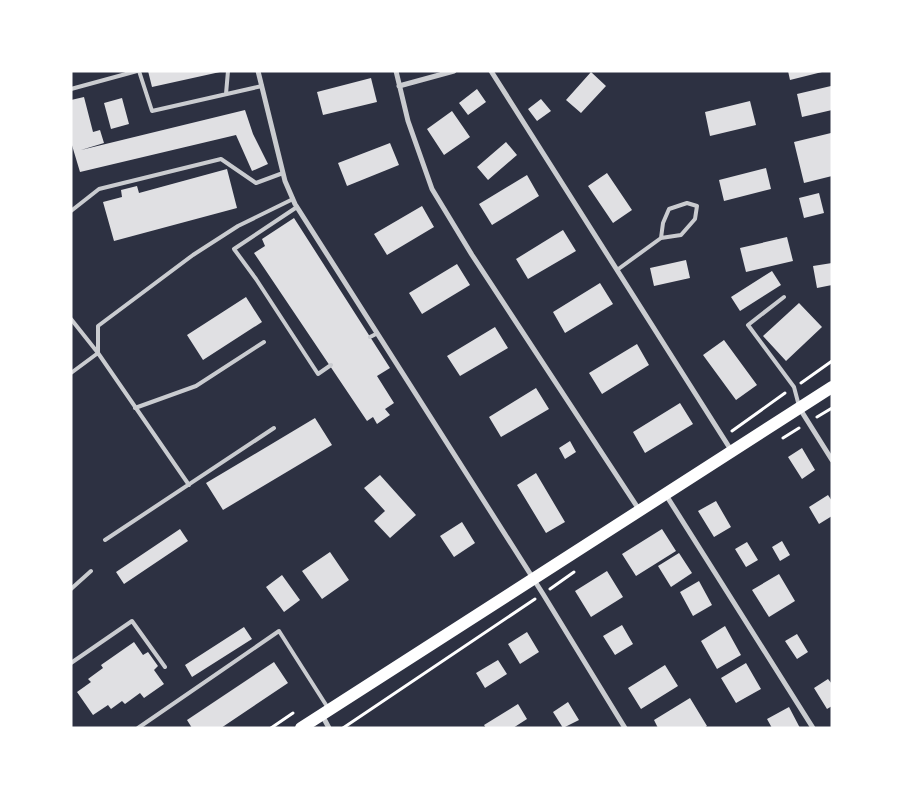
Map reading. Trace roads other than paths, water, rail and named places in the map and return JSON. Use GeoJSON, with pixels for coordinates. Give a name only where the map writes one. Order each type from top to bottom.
{"type":"FeatureCollection","features":[{"type":"Feature","properties":{"kind":"main road"},"geometry":{"type":"LineString","coordinates":[[301,728],[832,387]]}},
{"type":"Feature","properties":{"kind":"street"},"geometry":{"type":"LineString","coordinates":[[258,71],[283,173],[297,207],[543,594],[625,728]]}},
{"type":"Feature","properties":{"kind":"street"},"geometry":{"type":"LineString","coordinates":[[396,71],[408,121],[432,188],[472,255],[640,512]]}},
{"type":"Feature","properties":{"kind":"street"},"geometry":{"type":"LineString","coordinates":[[399,86],[454,71]]}},
{"type":"Feature","properties":{"kind":"street"},"geometry":{"type":"LineString","coordinates":[[491,71],[732,450]]}},
{"type":"Feature","properties":{"kind":"street"},"geometry":{"type":"LineString","coordinates":[[800,408],[832,460]]}},
{"type":"Feature","properties":{"kind":"street"},"geometry":{"type":"LineString","coordinates":[[666,494],[813,728]]}},
{"type":"Feature","properties":{"kind":"street"},"geometry":{"type":"LineString","coordinates":[[325,712],[329,728]]}},
{"type":"Feature","properties":{"kind":"lane"},"geometry":{"type":"LineString","coordinates":[[71,90],[125,73],[138,71],[152,112],[262,86]]}},
{"type":"Feature","properties":{"kind":"lane"},"geometry":{"type":"LineString","coordinates":[[226,94],[228,71]]}},
{"type":"Feature","properties":{"kind":"lane"},"geometry":{"type":"LineString","coordinates":[[71,211],[99,189],[221,159],[256,183],[283,173]]}},
{"type":"Feature","properties":{"kind":"lane"},"geometry":{"type":"LineString","coordinates":[[98,353],[98,326],[193,254],[238,226],[293,199]]}},
{"type":"Feature","properties":{"kind":"lane"},"geometry":{"type":"LineString","coordinates":[[617,270],[661,238],[681,235],[694,219],[697,206],[687,203],[669,209],[663,223],[661,238]]}},
{"type":"Feature","properties":{"kind":"lane"},"geometry":{"type":"LineString","coordinates":[[297,207],[234,249],[256,279],[318,374],[330,364]]}},
{"type":"Feature","properties":{"kind":"lane"},"geometry":{"type":"LineString","coordinates":[[784,297],[748,325],[794,387],[800,408]]}},
{"type":"Feature","properties":{"kind":"lane"},"geometry":{"type":"LineString","coordinates":[[71,319],[98,353],[188,485]]}},
{"type":"Feature","properties":{"kind":"lane"},"geometry":{"type":"LineString","coordinates":[[370,337],[376,334]]}},
{"type":"Feature","properties":{"kind":"lane"},"geometry":{"type":"LineString","coordinates":[[135,408],[196,386],[264,342]]}},
{"type":"Feature","properties":{"kind":"lane"},"geometry":{"type":"LineString","coordinates":[[71,373],[98,353]]}},
{"type":"Feature","properties":{"kind":"lane"},"geometry":{"type":"LineString","coordinates":[[105,540],[274,428]]}},
{"type":"Feature","properties":{"kind":"lane"},"geometry":{"type":"LineString","coordinates":[[71,589],[91,571]]}},
{"type":"Feature","properties":{"kind":"lane"},"geometry":{"type":"LineString","coordinates":[[71,663],[132,621],[165,668]]}},
{"type":"Feature","properties":{"kind":"lane"},"geometry":{"type":"LineString","coordinates":[[138,728],[280,631],[325,712]]}}]}
